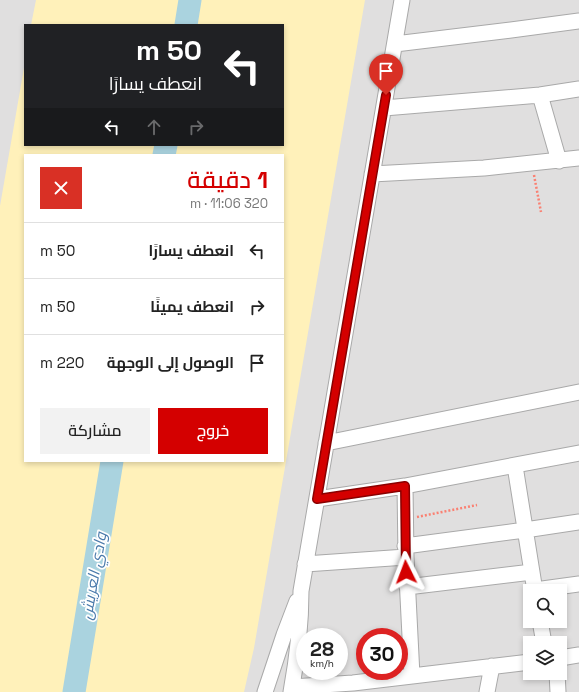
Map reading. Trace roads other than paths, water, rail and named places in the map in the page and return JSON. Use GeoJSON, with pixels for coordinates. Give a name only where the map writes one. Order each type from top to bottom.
{"type":"FeatureCollection","features":[{"type":"Feature","properties":{"kind":"street"},"geometry":{"type":"LineString","coordinates":[[402,0],[305,564],[301,591],[301,613],[291,689],[523,663]]}},
{"type":"Feature","properties":{"kind":"street"},"geometry":{"type":"LineString","coordinates":[[395,44],[579,21]]}},
{"type":"Feature","properties":{"kind":"street"},"geometry":{"type":"LineString","coordinates":[[384,108],[540,95],[579,89]]}},
{"type":"Feature","properties":{"kind":"street"},"geometry":{"type":"LineString","coordinates":[[540,95],[559,161]]}},
{"type":"Feature","properties":{"kind":"street"},"geometry":{"type":"LineString","coordinates":[[372,174],[440,171],[531,164],[579,158]]}},
{"type":"Feature","properties":{"kind":"street"},"geometry":{"type":"LineString","coordinates":[[326,443],[579,392]]}},
{"type":"Feature","properties":{"kind":"street"},"geometry":{"type":"LineString","coordinates":[[317,499],[405,486],[579,453]]}},
{"type":"Feature","properties":{"kind":"street"},"geometry":{"type":"LineString","coordinates":[[515,466],[534,584]]}},
{"type":"Feature","properties":{"kind":"street"},"geometry":{"type":"LineString","coordinates":[[405,486],[405,552],[412,676]]}},
{"type":"Feature","properties":{"kind":"street"},"geometry":{"type":"LineString","coordinates":[[305,564],[405,552],[525,530],[579,522]]}},
{"type":"Feature","properties":{"kind":"street"},"geometry":{"type":"LineString","coordinates":[[407,587],[532,572]]}},
{"type":"Feature","properties":{"kind":"street"},"geometry":{"type":"LineString","coordinates":[[567,586],[579,584]]}},
{"type":"Feature","properties":{"kind":"street"},"geometry":{"type":"LineString","coordinates":[[265,692],[284,635],[301,591]]}},
{"type":"Feature","properties":{"kind":"street"},"geometry":{"type":"LineString","coordinates":[[567,657],[579,655]]}},
{"type":"Feature","properties":{"kind":"street"},"geometry":{"type":"LineString","coordinates":[[487,692],[492,666]]}},
{"type":"Feature","properties":{"kind":"street"},"geometry":{"type":"LineString","coordinates":[[557,680],[558,692]]}},
{"type":"Feature","properties":{"kind":"waterway","name":"وادي العريش"},"geometry":{"type":"LineString","coordinates":[[186,24],[190,0]]}},
{"type":"Feature","properties":{"kind":"waterway","name":"وادي العريش"},"geometry":{"type":"LineString","coordinates":[[164,154],[166,146]]}},
{"type":"Feature","properties":{"kind":"waterway","name":"وادي العريش"},"geometry":{"type":"LineString","coordinates":[[74,692],[112,462]]}}]}
